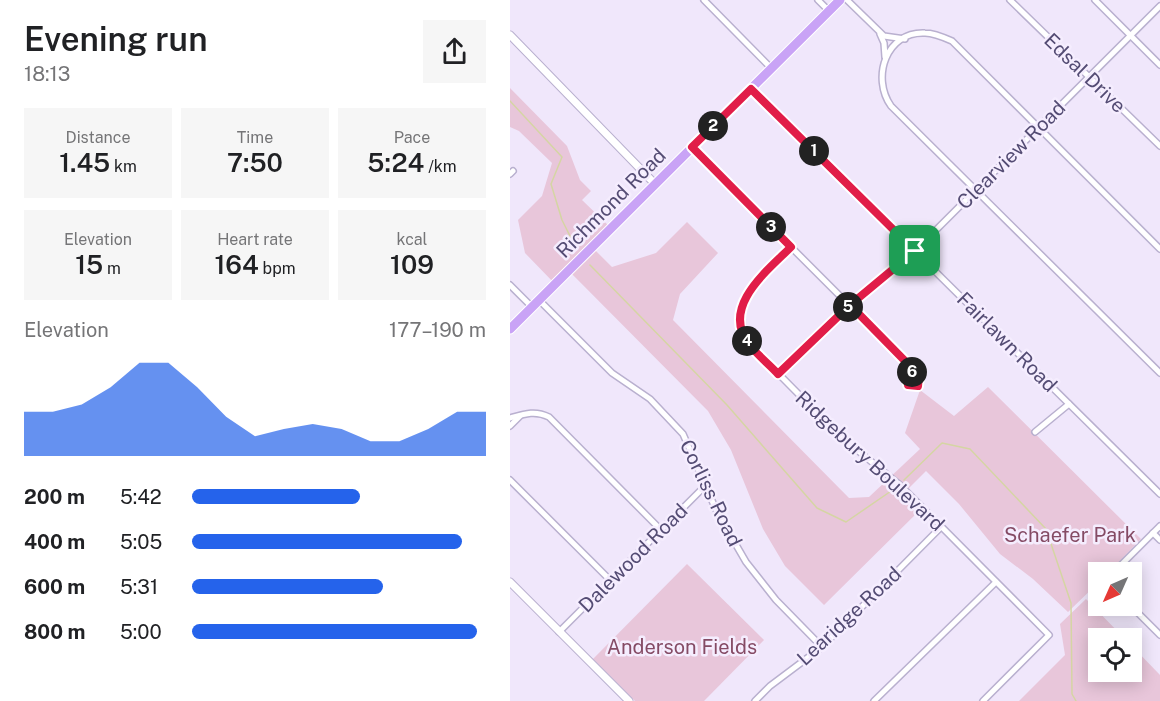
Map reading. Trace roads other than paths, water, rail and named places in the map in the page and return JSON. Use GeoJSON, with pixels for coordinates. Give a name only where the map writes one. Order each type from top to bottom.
{"type":"FeatureCollection","features":[{"type":"Feature","properties":{"kind":"main road","name":"Richmond Road"},"geometry":{"type":"LineString","coordinates":[[510,329],[840,0]]}},
{"type":"Feature","properties":{"kind":"street"},"geometry":{"type":"LineString","coordinates":[[704,0],[771,68]]}},
{"type":"Feature","properties":{"kind":"street"},"geometry":{"type":"LineString","coordinates":[[818,0],[829,11]]}},
{"type":"Feature","properties":{"kind":"street"},"geometry":{"type":"LineString","coordinates":[[847,0],[879,33],[888,38],[906,38],[924,32],[952,41],[1160,249]]}},
{"type":"Feature","properties":{"kind":"street","name":"Edsal Drive"},"geometry":{"type":"LineString","coordinates":[[1010,0],[1160,146]]}},
{"type":"Feature","properties":{"kind":"street"},"geometry":{"type":"LineString","coordinates":[[1095,0],[1160,65]]}},
{"type":"Feature","properties":{"kind":"street","name":"Clearview Road"},"geometry":{"type":"LineString","coordinates":[[778,374],[850,305],[915,251],[1160,6]]}},
{"type":"Feature","properties":{"kind":"street"},"geometry":{"type":"LineString","coordinates":[[879,33],[884,43],[884,61],[880,77],[882,90],[891,106],[1160,373]]}},
{"type":"Feature","properties":{"kind":"street"},"geometry":{"type":"LineString","coordinates":[[510,35],[655,184]]}},
{"type":"Feature","properties":{"kind":"street"},"geometry":{"type":"LineString","coordinates":[[884,61],[906,38]]}},
{"type":"Feature","properties":{"kind":"street","name":"Fairlawn Road"},"geometry":{"type":"LineString","coordinates":[[751,89],[1160,494]]}},
{"type":"Feature","properties":{"kind":"street"},"geometry":{"type":"LineString","coordinates":[[692,147],[908,364],[912,374]]}},
{"type":"Feature","properties":{"kind":"street","name":"Ridgebury Boulevard"},"geometry":{"type":"LineString","coordinates":[[791,247],[747,293],[740,314],[741,326],[747,342],[840,436],[885,471],[1049,635],[983,701]]}},
{"type":"Feature","properties":{"kind":"street","name":"Corliss Road"},"geometry":{"type":"LineString","coordinates":[[510,285],[535,304],[612,373],[650,399],[667,415],[683,434],[717,512],[746,562],[776,600],[822,647]]}},
{"type":"Feature","properties":{"kind":"street"},"geometry":{"type":"LineString","coordinates":[[1035,432],[1069,404]]}},
{"type":"Feature","properties":{"kind":"street"},"geometry":{"type":"LineString","coordinates":[[510,418],[522,414],[541,413],[549,417],[661,530]]}},
{"type":"Feature","properties":{"kind":"street"},"geometry":{"type":"LineString","coordinates":[[510,426],[522,414]]}},
{"type":"Feature","properties":{"kind":"street"},"geometry":{"type":"LineString","coordinates":[[510,480],[610,580]]}},
{"type":"Feature","properties":{"kind":"street","name":"Dalewood Road"},"geometry":{"type":"LineString","coordinates":[[559,632],[706,485]]}},
{"type":"Feature","properties":{"kind":"street"},"geometry":{"type":"LineString","coordinates":[[1124,562],[1160,525]]}},
{"type":"Feature","properties":{"kind":"street","name":"Learidge Road"},"geometry":{"type":"LineString","coordinates":[[755,701],[770,686],[822,647],[941,527]]}},
{"type":"Feature","properties":{"kind":"street"},"geometry":{"type":"LineString","coordinates":[[1153,533],[1160,540]]}},
{"type":"Feature","properties":{"kind":"street"},"geometry":{"type":"LineString","coordinates":[[510,582],[629,701]]}},
{"type":"Feature","properties":{"kind":"street"},"geometry":{"type":"LineString","coordinates":[[874,701],[996,582]]}},
{"type":"Feature","properties":{"kind":"street"},"geometry":{"type":"LineString","coordinates":[[1141,616],[1160,635]]}},
{"type":"Feature","properties":{"kind":"waterway"},"geometry":{"type":"LineString","coordinates":[[510,101],[562,157],[551,184],[562,220],[576,248]]}},
{"type":"Feature","properties":{"kind":"waterway"},"geometry":{"type":"LineString","coordinates":[[590,265],[727,405],[817,508],[846,522],[894,489]]}},
{"type":"Feature","properties":{"kind":"waterway"},"geometry":{"type":"LineString","coordinates":[[904,480],[942,443],[970,449],[1046,529],[1071,603],[1072,694],[1076,701]]}},
{"type":"Feature","properties":{"kind":"park label","name":"Schaefer Park"},"geometry":{"type":"Point","coordinates":[1070,535]}},
{"type":"Feature","properties":{"kind":"park label","name":"Anderson Fields"},"geometry":{"type":"Point","coordinates":[682,647]}}]}
